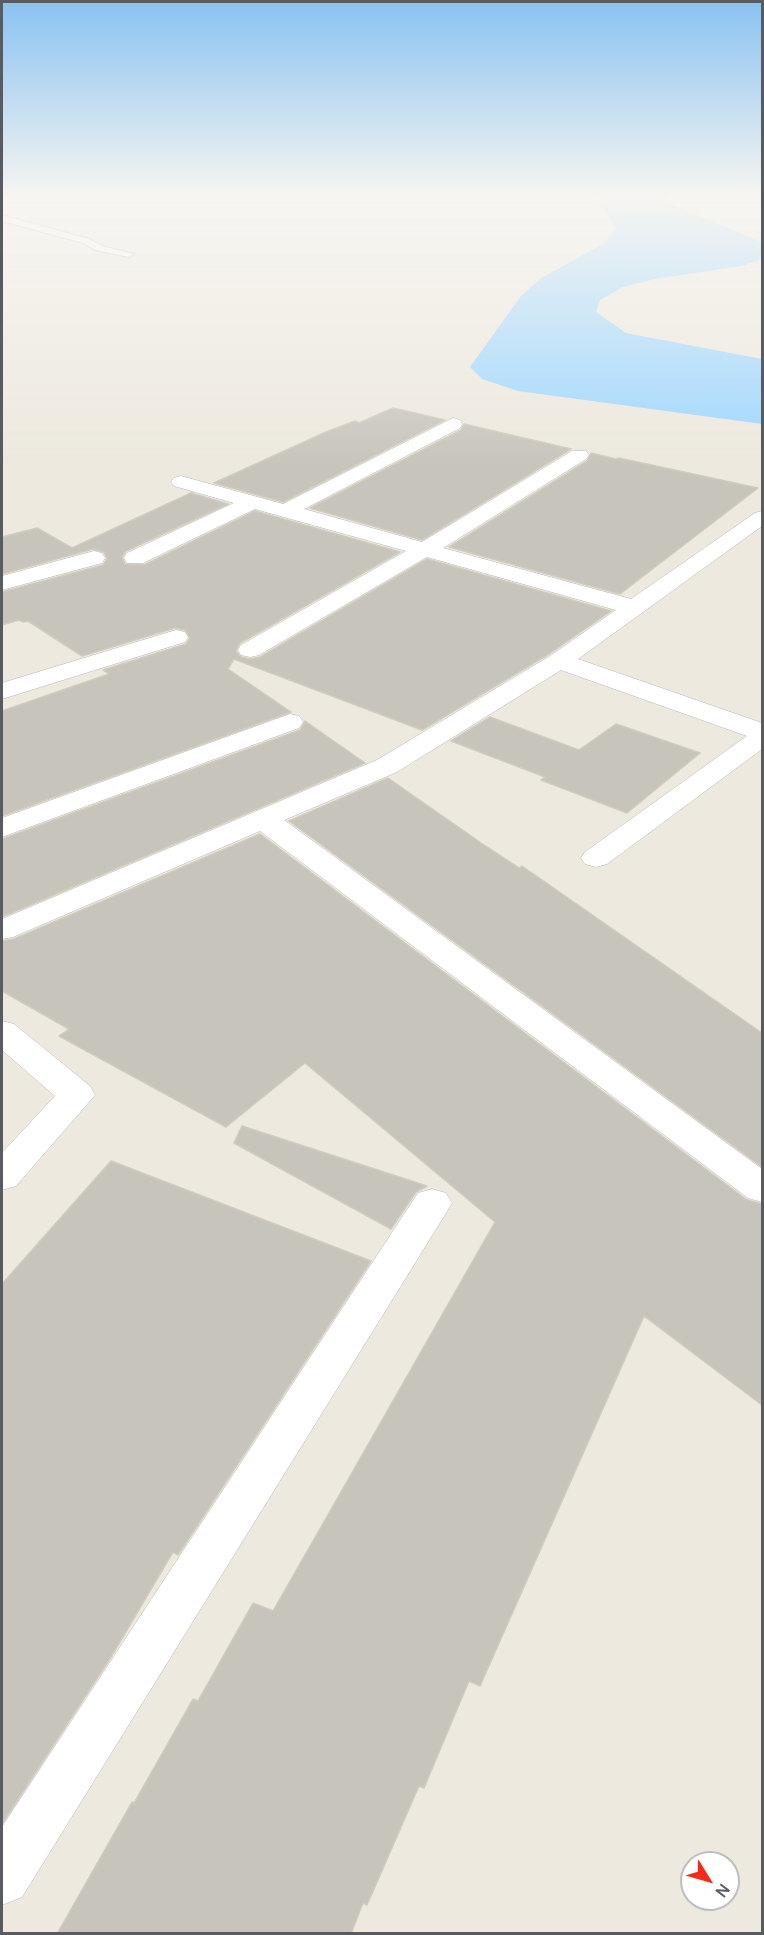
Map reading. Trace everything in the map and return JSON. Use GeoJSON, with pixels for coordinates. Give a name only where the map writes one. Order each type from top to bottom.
{"type":"FeatureCollection","features":[{"type":"Feature","properties":{"kind":"street"},"geometry":{"type":"LineString","coordinates":[[285,511],[453,424]]}},
{"type":"Feature","properties":{"kind":"street"},"geometry":{"type":"LineString","coordinates":[[250,650],[425,549],[579,455]]}},
{"type":"Feature","properties":{"kind":"street"},"geometry":{"type":"LineString","coordinates":[[182,482],[633,607]]}},
{"type":"Feature","properties":{"kind":"street"},"geometry":{"type":"LineString","coordinates":[[135,558],[253,502]]}},
{"type":"Feature","properties":{"kind":"street"},"geometry":{"type":"LineString","coordinates":[[2,930],[387,766],[559,661],[633,607],[756,527]]}},
{"type":"Feature","properties":{"kind":"street"},"geometry":{"type":"LineString","coordinates":[[2,584],[94,558]]}},
{"type":"Feature","properties":{"kind":"street"},"geometry":{"type":"LineString","coordinates":[[2,691],[176,637]]}},
{"type":"Feature","properties":{"kind":"street"},"geometry":{"type":"LineString","coordinates":[[559,661],[762,732]]}},
{"type":"Feature","properties":{"kind":"street"},"geometry":{"type":"LineString","coordinates":[[2,828],[290,722]]}},
{"type":"Feature","properties":{"kind":"street"},"geometry":{"type":"LineString","coordinates":[[596,858],[762,737]]}},
{"type":"Feature","properties":{"kind":"street"},"geometry":{"type":"LineString","coordinates":[[263,819],[762,1188]]}},
{"type":"Feature","properties":{"kind":"street"},"geometry":{"type":"LineString","coordinates":[[2,1032],[77,1095],[2,1176]]}},
{"type":"Feature","properties":{"kind":"street"},"geometry":{"type":"LineString","coordinates":[[2,1877],[432,1203]]}},
{"type":"Feature","properties":{"kind":"water"},"geometry":{"type":"Polygon","coordinates":[[[533,285],[630,285],[600,300],[596,312],[626,333],[762,359],[762,424],[518,391],[482,379],[470,367],[521,296],[533,285]]]}},
{"type":"Feature","properties":{"kind":"building"},"geometry":{"type":"Polygon","coordinates":[[[393,408],[445,420],[283,502],[214,483],[326,432],[355,421],[359,423],[393,408]]]}},
{"type":"Feature","properties":{"kind":"building"},"geometry":{"type":"Polygon","coordinates":[[[464,424],[571,449],[422,540],[310,508],[461,430],[464,424]]]}},
{"type":"Feature","properties":{"kind":"building"},"geometry":{"type":"Polygon","coordinates":[[[591,453],[758,488],[620,594],[449,547],[587,461],[591,453]]]}},
{"type":"Feature","properties":{"kind":"building"},"geometry":{"type":"Polygon","coordinates":[[[191,493],[228,504],[126,551],[122,557],[125,564],[144,565],[255,511],[400,552],[240,643],[236,651],[241,657],[250,659],[260,657],[427,559],[611,611],[549,654],[422,730],[234,659],[228,669],[291,712],[2,816],[2,711],[109,674],[103,670],[186,644],[190,638],[185,630],[175,628],[82,656],[28,621],[19,620],[2,625],[2,592],[103,565],[107,559],[104,552],[93,549],[2,574],[2,537],[37,528],[72,548],[191,493]]]}},
{"type":"Feature","properties":{"kind":"building"},"geometry":{"type":"Polygon","coordinates":[[[490,717],[579,750],[616,724],[700,753],[627,813],[541,780],[545,777],[451,741],[490,717]]]}},
{"type":"Feature","properties":{"kind":"building"},"geometry":{"type":"Polygon","coordinates":[[[305,721],[365,763],[2,917],[2,839],[300,730],[305,721]]]}},
{"type":"Feature","properties":{"kind":"building"},"geometry":{"type":"Polygon","coordinates":[[[388,778],[487,847],[519,868],[522,866],[762,1033],[762,1167],[289,821],[388,778]]]}},
{"type":"Feature","properties":{"kind":"building"},"geometry":{"type":"Polygon","coordinates":[[[260,834],[747,1200],[762,1204],[762,1405],[644,1316],[480,1686],[469,1681],[424,1788],[419,1786],[367,1905],[363,1903],[351,1934],[57,1934],[132,1802],[134,1803],[193,1699],[198,1701],[253,1603],[273,1611],[495,1222],[305,1063],[226,1127],[59,1036],[69,1029],[2,991],[2,941],[14,939],[260,834]]]}},
{"type":"Feature","properties":{"kind":"building"},"geometry":{"type":"Polygon","coordinates":[[[242,1126],[427,1186],[416,1192],[391,1229],[234,1143],[242,1126]]]}},
{"type":"Feature","properties":{"kind":"building"},"geometry":{"type":"Polygon","coordinates":[[[111,1161],[371,1261],[178,1555],[173,1552],[111,1657],[2,1824],[2,1284],[111,1161]]]}}]}
